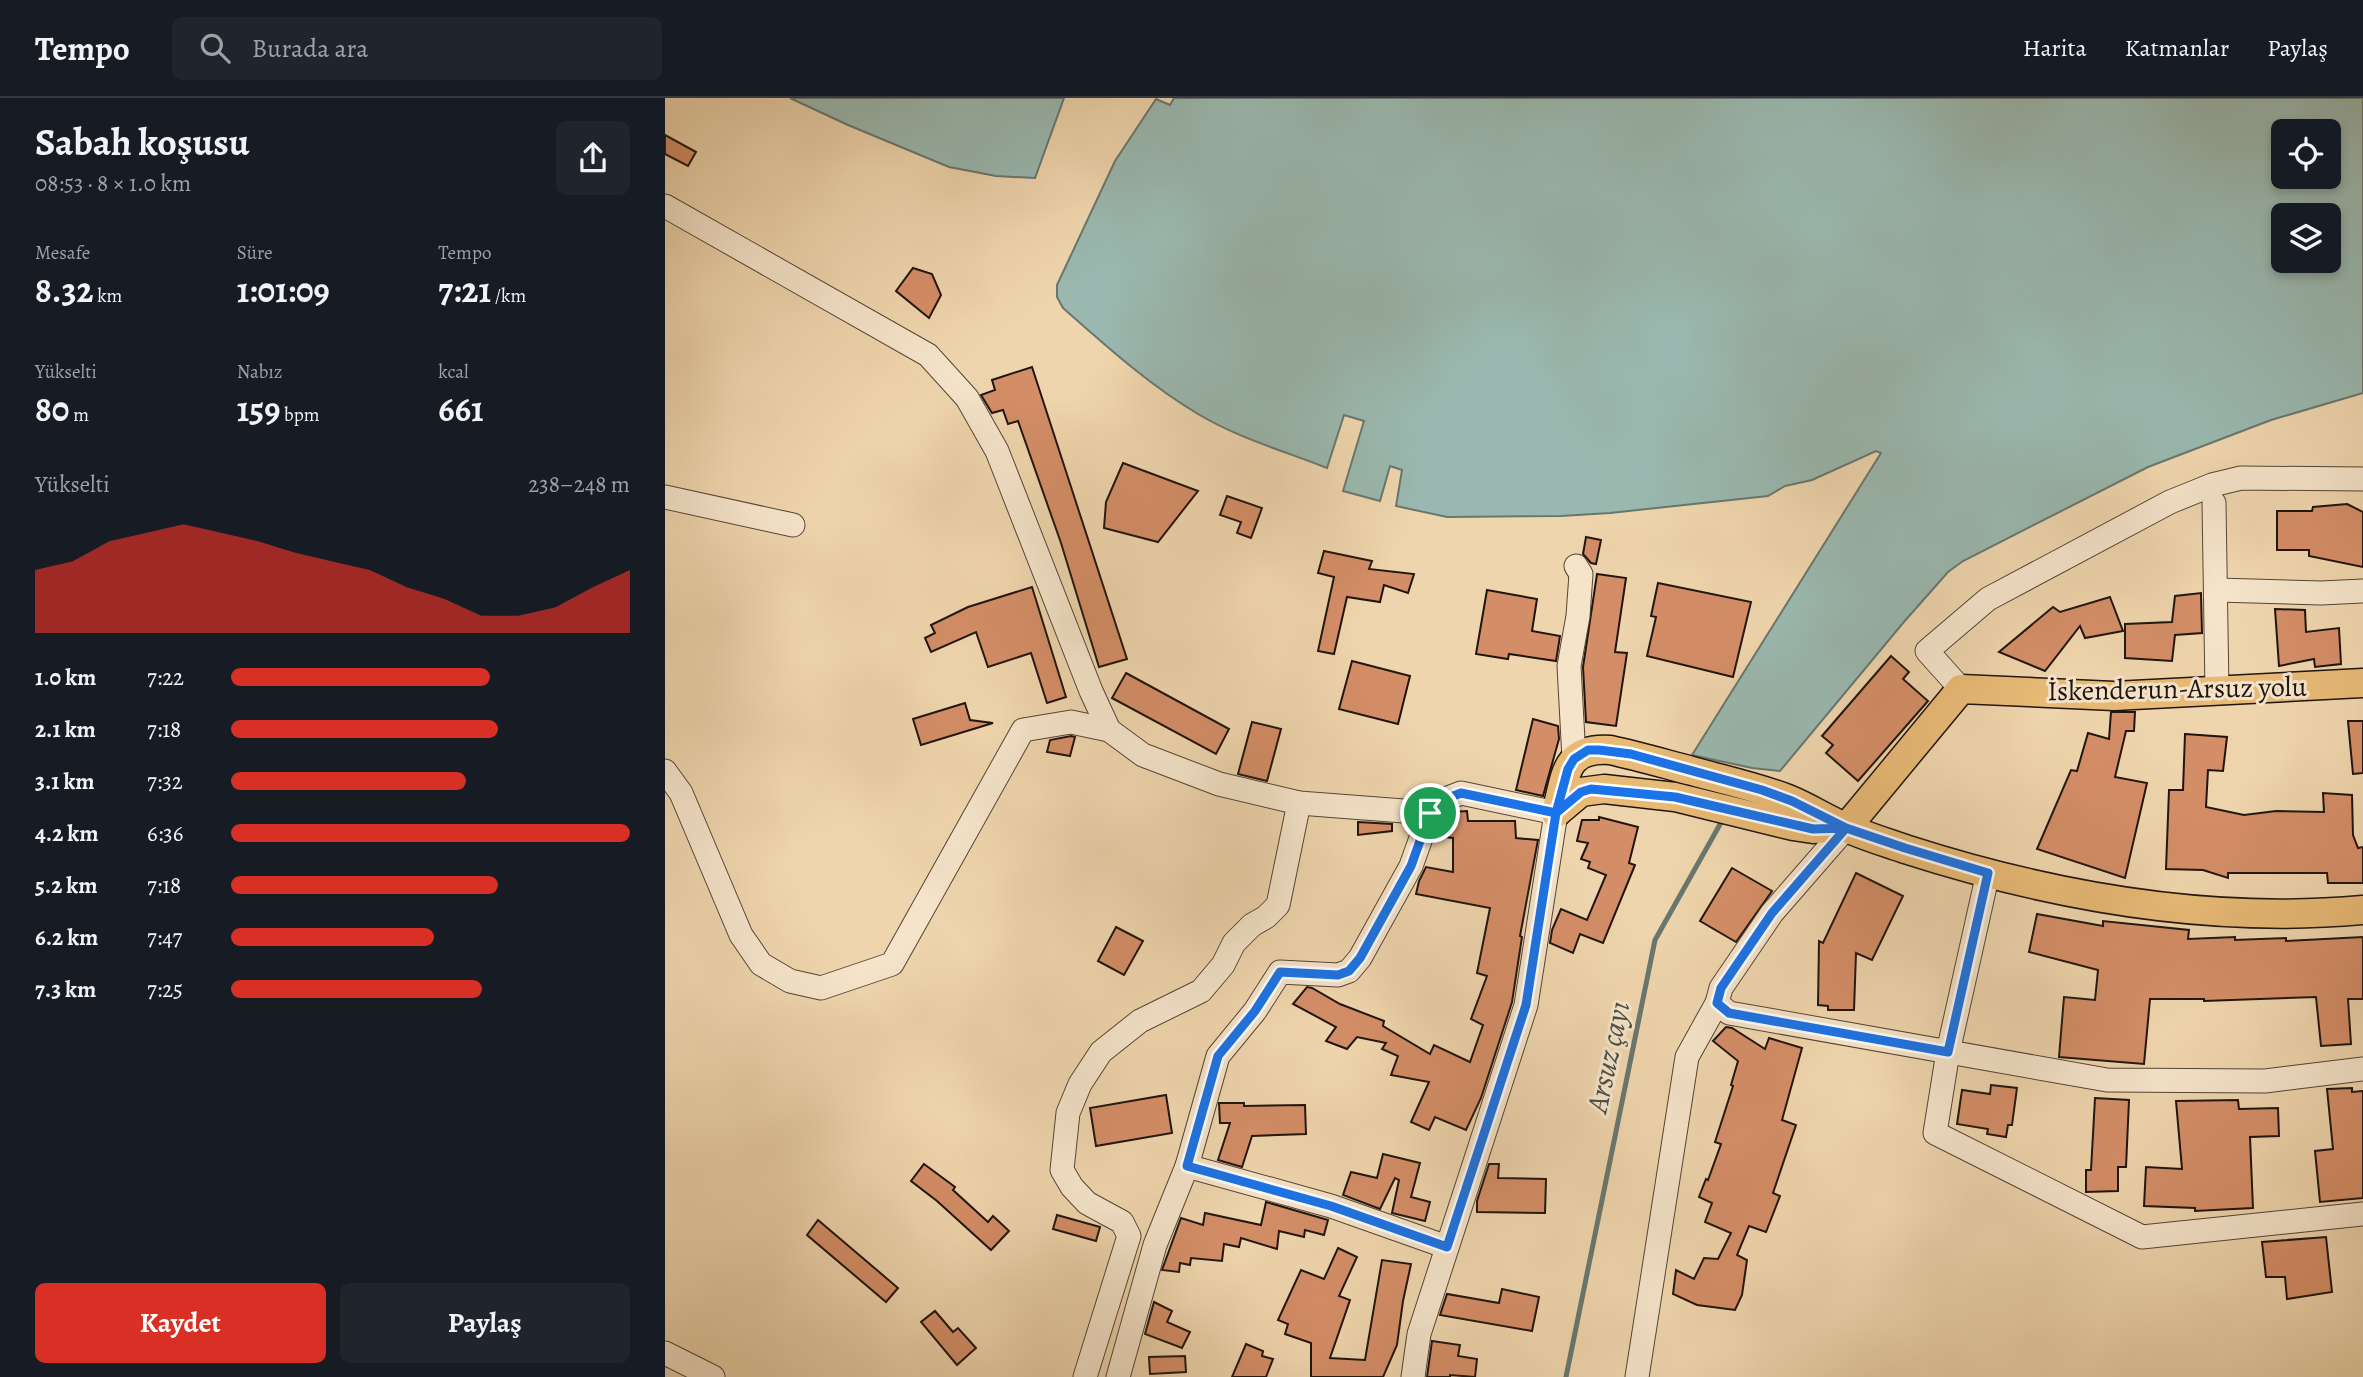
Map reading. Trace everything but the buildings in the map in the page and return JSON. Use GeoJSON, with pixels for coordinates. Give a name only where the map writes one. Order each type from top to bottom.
{"type":"FeatureCollection","features":[{"type":"Feature","properties":{"kind":"main road","name":"İskenderun-Arsuz yolu"},"geometry":{"type":"LineString","coordinates":[[1961,689],[2114,696],[2363,683]]}},
{"type":"Feature","properties":{"kind":"main road"},"geometry":{"type":"LineString","coordinates":[[1556,813],[1581,792],[1591,789],[1648,793],[1793,826],[1813,829],[1846,828],[1961,689]]}},
{"type":"Feature","properties":{"kind":"main road"},"geometry":{"type":"LineString","coordinates":[[1556,813],[1568,769],[1574,759],[1588,750],[1599,750],[1631,754],[1779,796],[1846,828],[1988,873],[2105,897],[2179,908],[2262,913],[2363,910]]}},
{"type":"Feature","properties":{"kind":"street"},"geometry":{"type":"LineString","coordinates":[[665,206],[928,355],[967,398],[997,451],[1091,691],[1109,730]]}},
{"type":"Feature","properties":{"kind":"street"},"geometry":{"type":"LineString","coordinates":[[1961,689],[1927,651],[1988,599],[2170,502],[2212,485],[2242,478],[2363,479]]}},
{"type":"Feature","properties":{"kind":"street"},"geometry":{"type":"LineString","coordinates":[[665,497],[793,524]]}},
{"type":"Feature","properties":{"kind":"street"},"geometry":{"type":"LineString","coordinates":[[2214,503],[2217,691]]}},
{"type":"Feature","properties":{"kind":"street"},"geometry":{"type":"LineString","coordinates":[[1574,759],[1569,666],[1578,616],[1581,574],[1576,566]]}},
{"type":"Feature","properties":{"kind":"street"},"geometry":{"type":"LineString","coordinates":[[2217,590],[2321,593],[2363,591]]}},
{"type":"Feature","properties":{"kind":"street"},"geometry":{"type":"LineString","coordinates":[[665,771],[673,797],[741,935],[761,964],[790,981],[821,988],[892,964],[1023,730],[1071,722],[1109,730],[1143,755],[1219,784],[1299,803],[1430,813]]}},
{"type":"Feature","properties":{"kind":"street"},"geometry":{"type":"LineString","coordinates":[[1118,1377],[1155,1245],[1187,1166],[1218,1056],[1255,1011],[1280,972],[1338,975],[1349,971],[1360,958],[1411,866],[1430,813],[1443,800],[1461,793],[1556,813],[1526,1005],[1419,1334],[1413,1377]]}},
{"type":"Feature","properties":{"kind":"street"},"geometry":{"type":"LineString","coordinates":[[1085,1377],[1129,1236],[1122,1222],[1087,1203],[1072,1187],[1062,1170],[1069,1113],[1080,1084],[1101,1052],[1140,1021],[1201,991],[1223,965],[1234,943],[1278,905],[1299,803]]}},
{"type":"Feature","properties":{"kind":"street"},"geometry":{"type":"LineString","coordinates":[[1637,1377],[1687,1057],[1717,1003],[1721,988],[1772,913],[1846,828]]}},
{"type":"Feature","properties":{"kind":"street"},"geometry":{"type":"LineString","coordinates":[[1988,873],[1948,1052],[1935,1133],[2142,1237],[2363,1214]]}},
{"type":"Feature","properties":{"kind":"street"},"geometry":{"type":"LineString","coordinates":[[1717,1003],[1729,1013],[2107,1080],[2265,1081],[2363,1069]]}},
{"type":"Feature","properties":{"kind":"street"},"geometry":{"type":"LineString","coordinates":[[1187,1166],[1331,1206],[1447,1247]]}},
{"type":"Feature","properties":{"kind":"street"},"geometry":{"type":"LineString","coordinates":[[665,1353],[713,1377]]}},
{"type":"Feature","properties":{"kind":"water"},"geometry":{"type":"Polygon","coordinates":[[[790,98],[1064,98],[1035,178],[996,176],[949,167],[790,98]]]}},
{"type":"Feature","properties":{"kind":"water"},"geometry":{"type":"Polygon","coordinates":[[[1174,98],[2363,98],[2363,393],[2271,420],[2148,467],[1963,561],[1948,572],[1903,623],[1780,771],[1692,755],[1881,453],[1876,451],[1812,480],[1785,486],[1768,496],[1610,513],[1447,517],[1396,506],[1402,470],[1390,466],[1380,501],[1343,491],[1364,421],[1344,415],[1327,468],[1245,437],[1213,423],[1162,390],[1063,308],[1057,297],[1057,285],[1115,161],[1156,99],[1170,105],[1174,98]]]}},
{"type":"Feature","properties":{"kind":"waterway","name":"Arsuz çayı"},"geometry":{"type":"LineString","coordinates":[[1566,1377],[1655,940],[1723,819]]}},
{"type":"Feature","properties":{"kind":"route"},"geometry":{"type":"LineString","coordinates":[[1430,813],[1411,866],[1360,958],[1349,971],[1338,975],[1280,972],[1255,1011],[1218,1056],[1187,1166],[1331,1206],[1447,1247],[1526,1005],[1556,813],[1581,792],[1591,789],[1675,797],[1793,826],[1813,829],[1846,828],[1988,873],[1948,1052],[1729,1013],[1717,1003],[1721,988],[1772,913],[1846,828],[1792,801],[1728,780],[1631,754],[1588,750],[1578,754],[1568,769],[1556,813],[1461,793],[1443,800],[1430,813]]}}]}
